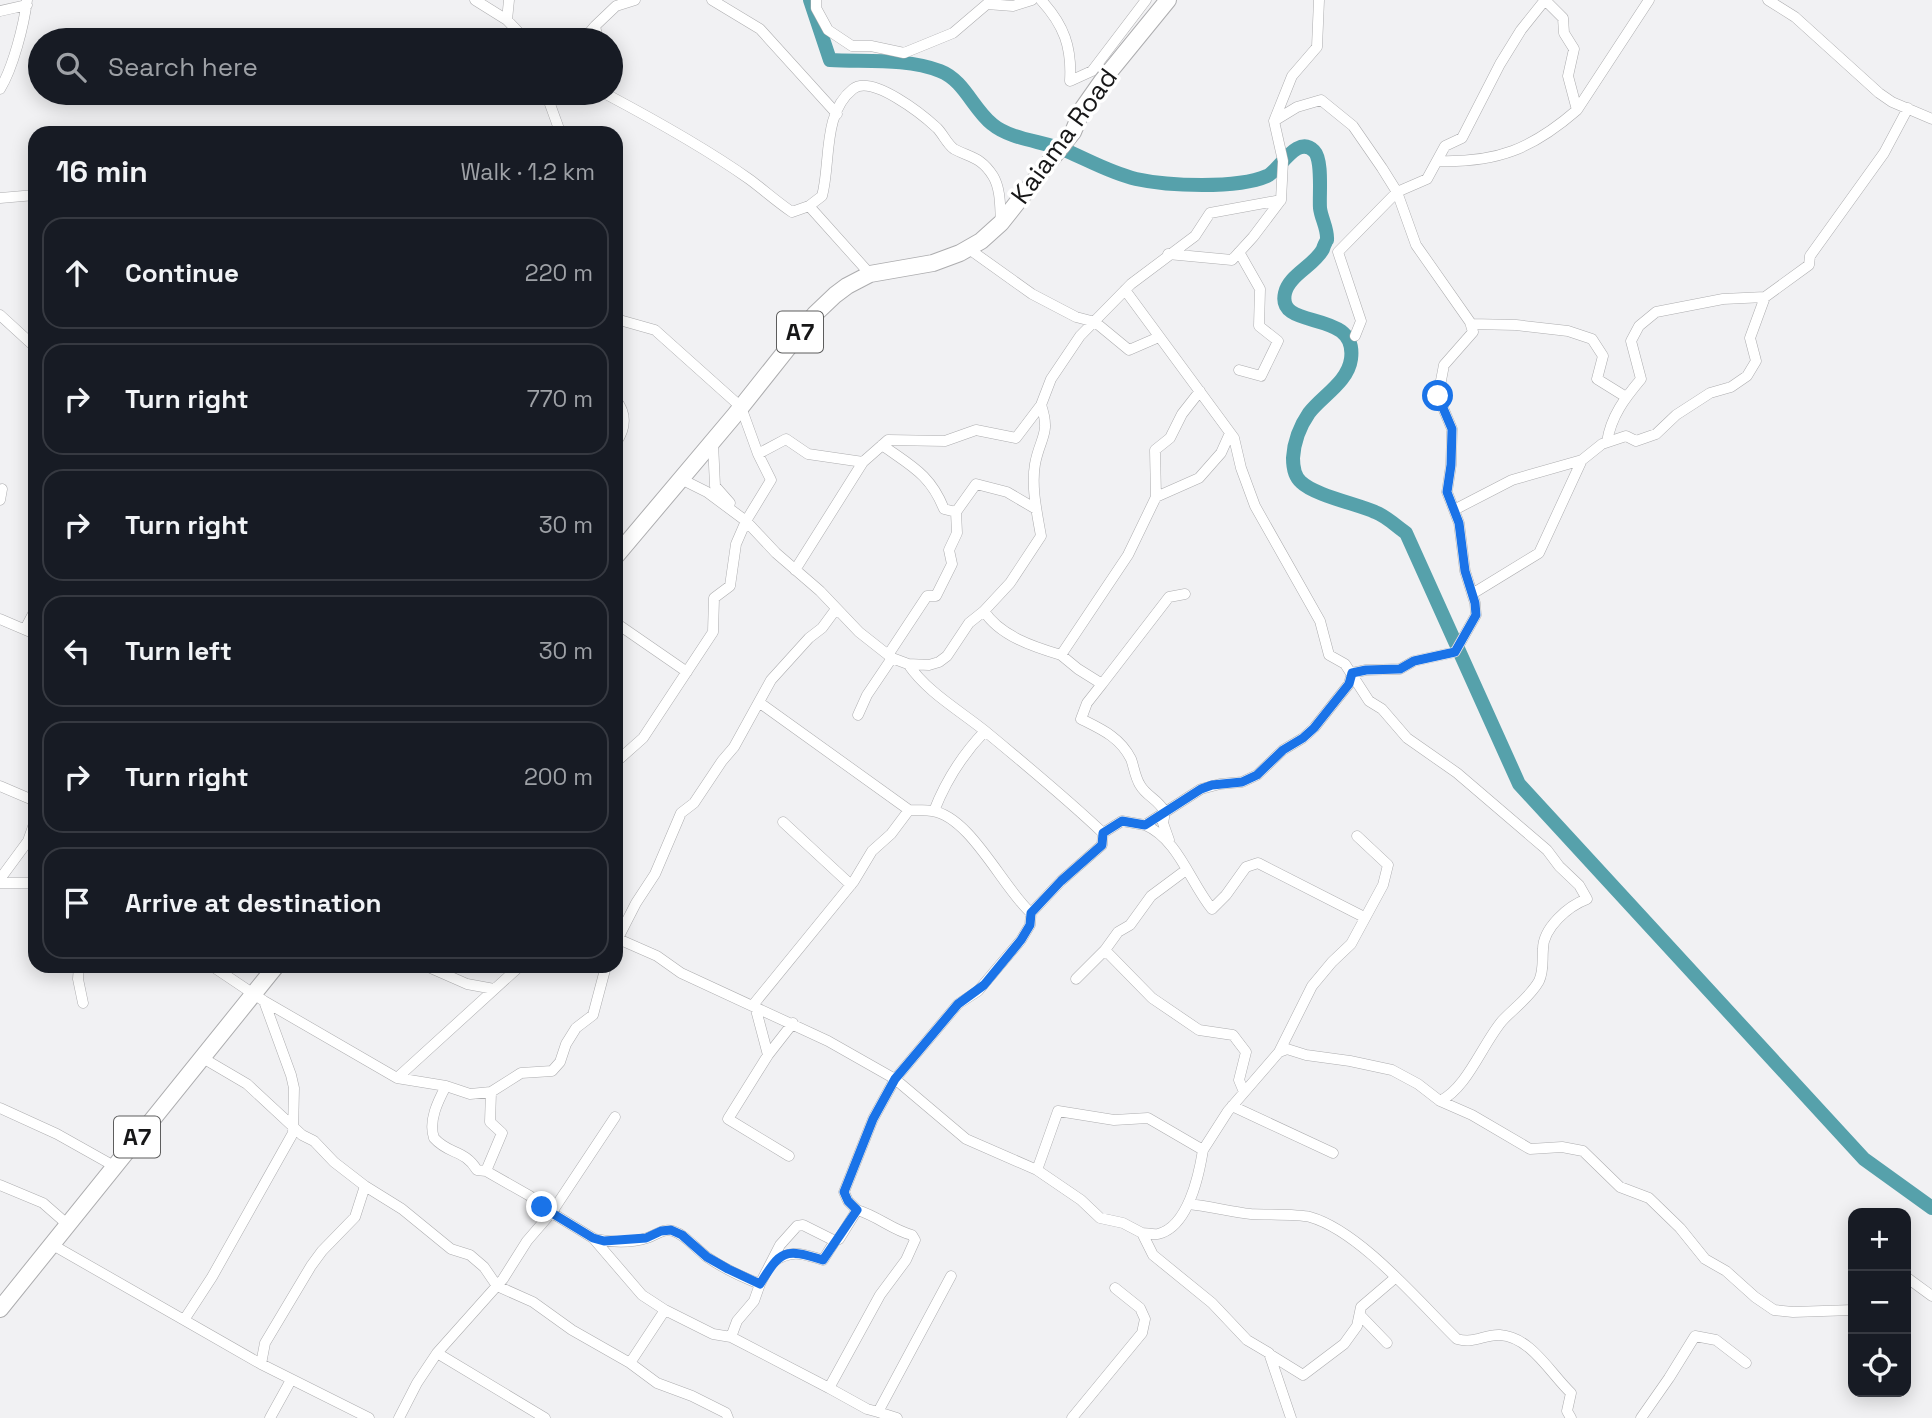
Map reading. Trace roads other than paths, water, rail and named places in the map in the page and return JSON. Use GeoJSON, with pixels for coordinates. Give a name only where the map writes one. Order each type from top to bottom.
{"type":"FeatureCollection","features":[{"type":"Feature","properties":{"kind":"highway","name":"Kaiama Road"},"geometry":{"type":"LineString","coordinates":[[623,548],[815,314],[848,286],[870,274],[933,262],[969,249],[1001,223],[1073,132],[1083,108],[1168,0]]}},
{"type":"Feature","properties":{"kind":"highway","name":"A7"},"geometry":{"type":"LineString","coordinates":[[0,1308],[201,1057],[258,997],[272,973]]}},
{"type":"Feature","properties":{"kind":"street"},"geometry":{"type":"LineString","coordinates":[[475,0],[507,20],[515,28]]}},
{"type":"Feature","properties":{"kind":"street"},"geometry":{"type":"LineString","coordinates":[[507,20],[509,0]]}},
{"type":"Feature","properties":{"kind":"street"},"geometry":{"type":"LineString","coordinates":[[596,26],[616,6],[635,0]]}},
{"type":"Feature","properties":{"kind":"street"},"geometry":{"type":"LineString","coordinates":[[712,0],[760,29],[837,114]]}},
{"type":"Feature","properties":{"kind":"street"},"geometry":{"type":"LineString","coordinates":[[816,0],[816,8],[828,30],[852,46],[871,46],[904,53],[953,33],[987,4],[1013,6],[1032,0]]}},
{"type":"Feature","properties":{"kind":"street"},"geometry":{"type":"LineString","coordinates":[[1041,0],[1058,18],[1072,56],[1070,81],[1092,71],[1146,0]]}},
{"type":"Feature","properties":{"kind":"street"},"geometry":{"type":"LineString","coordinates":[[1168,254],[1231,260],[1254,237],[1281,200],[1283,161],[1275,121],[1292,76],[1317,47],[1319,0]]}},
{"type":"Feature","properties":{"kind":"street"},"geometry":{"type":"LineString","coordinates":[[1355,336],[1361,321],[1338,252],[1397,192],[1427,179],[1445,146],[1462,138],[1500,64],[1521,30],[1545,0],[1563,18],[1564,33],[1574,49],[1568,76],[1577,110]]}},
{"type":"Feature","properties":{"kind":"street"},"geometry":{"type":"LineString","coordinates":[[1437,161],[1487,159],[1521,149],[1552,132],[1577,110],[1649,0]]}},
{"type":"Feature","properties":{"kind":"street"},"geometry":{"type":"LineString","coordinates":[[1768,0],[1795,17],[1879,93],[1892,102],[1932,119]]}},
{"type":"Feature","properties":{"kind":"street"},"geometry":{"type":"LineString","coordinates":[[0,11],[27,3]]}},
{"type":"Feature","properties":{"kind":"street"},"geometry":{"type":"LineString","coordinates":[[0,89],[11,67],[27,3]]}},
{"type":"Feature","properties":{"kind":"street"},"geometry":{"type":"LineString","coordinates":[[623,104],[732,168],[792,212],[809,206],[822,196],[828,146],[837,114],[848,95],[858,87],[872,86],[906,104],[937,128],[951,146],[975,157],[988,169],[997,184],[1001,223]]}},
{"type":"Feature","properties":{"kind":"street"},"geometry":{"type":"LineString","coordinates":[[1275,121],[1297,107],[1321,100],[1353,126],[1397,192],[1416,245],[1471,324],[1473,332],[1444,365],[1438,396],[1452,429],[1447,492],[1459,523],[1465,571],[1476,615],[1455,652],[1414,661],[1400,669],[1352,673]]}},
{"type":"Feature","properties":{"kind":"street"},"geometry":{"type":"LineString","coordinates":[[551,105],[558,126]]}},
{"type":"Feature","properties":{"kind":"street"},"geometry":{"type":"LineString","coordinates":[[1607,442],[1609,427],[1626,397],[1641,379],[1632,341],[1639,326],[1656,312],[1723,299],[1765,297],[1809,265],[1810,256],[1884,153],[1908,108]]}},
{"type":"Feature","properties":{"kind":"street"},"geometry":{"type":"LineString","coordinates":[[0,198],[28,196]]}},
{"type":"Feature","properties":{"kind":"street"},"geometry":{"type":"LineString","coordinates":[[795,570],[863,463],[888,440],[945,441],[976,430],[1016,438],[1041,405],[1051,379],[1080,337],[1125,290],[1168,254],[1195,236],[1210,213],[1281,200]]}},
{"type":"Feature","properties":{"kind":"street"},"geometry":{"type":"LineString","coordinates":[[809,206],[870,274]]}},
{"type":"Feature","properties":{"kind":"street"},"geometry":{"type":"LineString","coordinates":[[969,249],[1032,293],[1076,317],[1095,322],[1129,351],[1159,337]]}},
{"type":"Feature","properties":{"kind":"street"},"geometry":{"type":"LineString","coordinates":[[1239,252],[1260,289],[1259,326],[1278,341],[1261,376],[1239,370]]}},
{"type":"Feature","properties":{"kind":"street"},"geometry":{"type":"LineString","coordinates":[[1125,290],[1234,438],[1241,468],[1255,506],[1320,621],[1329,655],[1345,664],[1369,701],[1382,709],[1407,738],[1457,773],[1538,841],[1579,885],[1587,900],[1560,914],[1542,946],[1544,966],[1538,982],[1492,1034],[1452,1095],[1440,1101]]}},
{"type":"Feature","properties":{"kind":"street"},"geometry":{"type":"LineString","coordinates":[[1454,510],[1512,480],[1582,460],[1607,442],[1626,436],[1636,441],[1656,434],[1676,415],[1710,393],[1731,387],[1748,376],[1756,361],[1750,338],[1765,297]]}},
{"type":"Feature","properties":{"kind":"street"},"geometry":{"type":"LineString","coordinates":[[0,315],[28,337]]}},
{"type":"Feature","properties":{"kind":"street"},"geometry":{"type":"LineString","coordinates":[[623,321],[655,330],[741,407],[758,454],[771,480],[746,521],[736,544],[730,586],[714,598],[713,632],[643,738],[623,756]]}},
{"type":"Feature","properties":{"kind":"street"},"geometry":{"type":"LineString","coordinates":[[1471,324],[1516,325],[1568,331],[1592,339],[1603,356],[1597,379],[1626,397]]}},
{"type":"Feature","properties":{"kind":"street"},"geometry":{"type":"LineString","coordinates":[[1061,655],[1128,555],[1156,497],[1155,450],[1170,438],[1182,414],[1200,391]]}},
{"type":"Feature","properties":{"kind":"street"},"geometry":{"type":"LineString","coordinates":[[713,441],[715,486],[746,521],[859,632],[890,657],[908,664],[929,665],[939,663],[947,656],[969,623],[984,611],[1017,573],[1041,536],[1036,509],[1035,466],[1047,423],[1041,405]]}},
{"type":"Feature","properties":{"kind":"street"},"geometry":{"type":"LineString","coordinates":[[1156,497],[1199,478],[1221,453],[1230,433]]}},
{"type":"Feature","properties":{"kind":"street"},"geometry":{"type":"LineString","coordinates":[[758,454],[786,439],[808,454],[863,463]]}},
{"type":"Feature","properties":{"kind":"street"},"geometry":{"type":"LineString","coordinates":[[882,445],[924,475],[938,493],[944,509],[956,512]]}},
{"type":"Feature","properties":{"kind":"street"},"geometry":{"type":"LineString","coordinates":[[1472,594],[1539,553],[1582,460]]}},
{"type":"Feature","properties":{"kind":"street"},"geometry":{"type":"LineString","coordinates":[[681,479],[707,492],[746,521]]}},
{"type":"Feature","properties":{"kind":"street"},"geometry":{"type":"LineString","coordinates":[[858,715],[867,695],[927,596],[936,596],[952,564],[949,550],[957,533],[956,512],[976,484],[1007,492],[1036,509]]}},
{"type":"Feature","properties":{"kind":"street"},"geometry":{"type":"LineString","coordinates":[[0,500],[2,489]]}},
{"type":"Feature","properties":{"kind":"street"},"geometry":{"type":"LineString","coordinates":[[1185,594],[1169,597],[1087,703],[1081,719],[1114,735],[1130,758],[1139,784],[1146,793],[1159,800],[1165,812],[1163,823],[1169,842],[1212,909],[1246,867],[1258,863],[1364,917]]}},
{"type":"Feature","properties":{"kind":"street"},"geometry":{"type":"LineString","coordinates":[[623,928],[655,874],[681,813],[694,803],[734,747],[771,680],[808,638],[822,628],[836,609]]}},
{"type":"Feature","properties":{"kind":"street"},"geometry":{"type":"LineString","coordinates":[[984,611],[992,623],[1016,638],[1061,655],[1078,670],[1102,684]]}},
{"type":"Feature","properties":{"kind":"street"},"geometry":{"type":"LineString","coordinates":[[0,619],[28,630]]}},
{"type":"Feature","properties":{"kind":"street"},"geometry":{"type":"LineString","coordinates":[[623,628],[687,671]]}},
{"type":"Feature","properties":{"kind":"street"},"geometry":{"type":"LineString","coordinates":[[908,664],[918,678],[985,731],[1103,833]]}},
{"type":"Feature","properties":{"kind":"street"},"geometry":{"type":"LineString","coordinates":[[1145,825],[1205,788],[1242,782],[1257,775],[1283,750],[1314,728],[1349,684],[1352,673]]}},
{"type":"Feature","properties":{"kind":"street"},"geometry":{"type":"LineString","coordinates":[[760,703],[909,810],[934,811],[951,819],[980,848],[1022,905],[1031,913]]}},
{"type":"Feature","properties":{"kind":"street"},"geometry":{"type":"LineString","coordinates":[[934,811],[943,788],[965,753],[985,731]]}},
{"type":"Feature","properties":{"kind":"street"},"geometry":{"type":"LineString","coordinates":[[0,786],[28,798]]}},
{"type":"Feature","properties":{"kind":"street"},"geometry":{"type":"LineString","coordinates":[[754,1006],[851,885],[872,850],[891,834],[909,810]]}},
{"type":"Feature","properties":{"kind":"street"},"geometry":{"type":"LineString","coordinates":[[1103,833],[1122,821],[1145,825],[1156,830],[1169,842]]}},
{"type":"Feature","properties":{"kind":"street"},"geometry":{"type":"LineString","coordinates":[[783,822],[851,885]]}},
{"type":"Feature","properties":{"kind":"street"},"geometry":{"type":"LineString","coordinates":[[830,1388],[880,1295],[906,1260],[915,1240],[912,1235],[898,1231],[883,1219],[857,1210],[844,1192],[873,1119],[895,1079],[958,1004],[984,985],[1021,940],[1030,925],[1031,913],[1061,881],[1102,845],[1103,833]]}},
{"type":"Feature","properties":{"kind":"street"},"geometry":{"type":"LineString","coordinates":[[1279,1052],[1312,986],[1351,944],[1383,885],[1388,865],[1357,836]]}},
{"type":"Feature","properties":{"kind":"street"},"geometry":{"type":"LineString","coordinates":[[0,881],[28,841]]}},
{"type":"Feature","properties":{"kind":"street"},"geometry":{"type":"LineString","coordinates":[[1076,979],[1105,950],[1118,932],[1130,925],[1151,896],[1186,870]]}},
{"type":"Feature","properties":{"kind":"street"},"geometry":{"type":"LineString","coordinates":[[0,881],[28,883]]}},
{"type":"Feature","properties":{"kind":"street"},"geometry":{"type":"LineString","coordinates":[[623,942],[649,951],[681,973],[828,1041],[895,1079],[966,1139],[1037,1170],[1081,1200],[1100,1218],[1123,1223],[1142,1233],[1159,1234],[1176,1223],[1188,1204],[1199,1174],[1203,1150],[1231,1106],[1258,1078],[1270,1059],[1287,1049],[1306,1055],[1392,1070],[1418,1084],[1440,1101],[1472,1115],[1530,1149],[1562,1147],[1583,1152],[1620,1187],[1649,1198],[1680,1228],[1705,1259],[1726,1272],[1762,1303],[1774,1310],[1793,1312],[1848,1310]]}},
{"type":"Feature","properties":{"kind":"street"},"geometry":{"type":"LineString","coordinates":[[1105,950],[1152,998],[1199,1030],[1233,1035],[1246,1052],[1240,1080],[1244,1091]]}},
{"type":"Feature","properties":{"kind":"street"},"geometry":{"type":"LineString","coordinates":[[78,973],[83,1003]]}},
{"type":"Feature","properties":{"kind":"street"},"geometry":{"type":"LineString","coordinates":[[222,973],[258,997],[397,1078],[446,1086],[470,1094],[491,1092],[521,1073],[552,1071],[576,1028],[593,1015],[604,973]]}},
{"type":"Feature","properties":{"kind":"street"},"geometry":{"type":"LineString","coordinates":[[442,973],[467,984],[494,989]]}},
{"type":"Feature","properties":{"kind":"street"},"geometry":{"type":"LineString","coordinates":[[397,1078],[512,973]]}},
{"type":"Feature","properties":{"kind":"street"},"geometry":{"type":"LineString","coordinates":[[184,1320],[212,1277],[290,1138],[293,1126],[294,1088],[291,1075],[258,997]]}},
{"type":"Feature","properties":{"kind":"street"},"geometry":{"type":"LineString","coordinates":[[754,1006],[768,1055]]}},
{"type":"Feature","properties":{"kind":"street"},"geometry":{"type":"LineString","coordinates":[[789,1156],[728,1119],[768,1055],[793,1023]]}},
{"type":"Feature","properties":{"kind":"street"},"geometry":{"type":"LineString","coordinates":[[201,1057],[247,1084],[302,1135],[314,1141],[334,1162],[365,1186],[412,1217],[451,1249],[470,1255],[484,1267],[497,1286],[533,1302],[572,1330],[630,1363],[657,1383],[692,1396],[726,1413],[728,1418]]}},
{"type":"Feature","properties":{"kind":"street"},"geometry":{"type":"LineString","coordinates":[[446,1086],[431,1126],[434,1138],[450,1151],[469,1157],[477,1170],[486,1171],[530,1196],[534,1202],[593,1238],[642,1295],[665,1310],[713,1334],[731,1337],[867,1409],[897,1418]]}},
{"type":"Feature","properties":{"kind":"street"},"geometry":{"type":"LineString","coordinates":[[486,1171],[502,1133],[490,1122],[491,1092]]}},
{"type":"Feature","properties":{"kind":"street"},"geometry":{"type":"LineString","coordinates":[[1231,1106],[1333,1153]]}},
{"type":"Feature","properties":{"kind":"street"},"geometry":{"type":"LineString","coordinates":[[0,1108],[57,1134],[114,1166]]}},
{"type":"Feature","properties":{"kind":"street"},"geometry":{"type":"LineString","coordinates":[[1037,1170],[1058,1111],[1114,1120],[1148,1118],[1203,1150]]}},
{"type":"Feature","properties":{"kind":"street"},"geometry":{"type":"LineString","coordinates":[[399,1418],[417,1383],[437,1353],[497,1286],[527,1241],[552,1212],[615,1117]]}},
{"type":"Feature","properties":{"kind":"street"},"geometry":{"type":"LineString","coordinates":[[0,1185],[43,1203],[67,1224]]}},
{"type":"Feature","properties":{"kind":"street"},"geometry":{"type":"LineString","coordinates":[[261,1364],[265,1343],[322,1251],[355,1217],[365,1186]]}},
{"type":"Feature","properties":{"kind":"street"},"geometry":{"type":"LineString","coordinates":[[1188,1204],[1247,1213],[1308,1216],[1358,1244],[1457,1339],[1469,1342],[1499,1335],[1516,1339],[1528,1347],[1571,1393],[1567,1411],[1571,1418]]}},
{"type":"Feature","properties":{"kind":"street"},"geometry":{"type":"LineString","coordinates":[[774,1261],[795,1252],[823,1260],[857,1210]]}},
{"type":"Feature","properties":{"kind":"street"},"geometry":{"type":"LineString","coordinates":[[731,1337],[737,1321],[754,1301],[780,1245],[797,1226],[803,1225],[835,1241]]}},
{"type":"Feature","properties":{"kind":"street"},"geometry":{"type":"LineString","coordinates":[[593,1238],[628,1241],[671,1230],[682,1235],[707,1257],[760,1284]]}},
{"type":"Feature","properties":{"kind":"street"},"geometry":{"type":"LineString","coordinates":[[1142,1233],[1153,1255],[1212,1303],[1247,1340],[1303,1375],[1344,1344],[1357,1325],[1361,1307],[1395,1278]]}},
{"type":"Feature","properties":{"kind":"street"},"geometry":{"type":"LineString","coordinates":[[51,1244],[261,1364],[369,1418]]}},
{"type":"Feature","properties":{"kind":"street"},"geometry":{"type":"LineString","coordinates":[[878,1412],[951,1276]]}},
{"type":"Feature","properties":{"kind":"street"},"geometry":{"type":"LineString","coordinates":[[1911,1280],[1932,1296]]}},
{"type":"Feature","properties":{"kind":"street"},"geometry":{"type":"LineString","coordinates":[[1072,1418],[1142,1332],[1146,1319],[1140,1308],[1115,1288]]}},
{"type":"Feature","properties":{"kind":"street"},"geometry":{"type":"LineString","coordinates":[[630,1363],[665,1310]]}},
{"type":"Feature","properties":{"kind":"street"},"geometry":{"type":"LineString","coordinates":[[1361,1316],[1387,1343]]}},
{"type":"Feature","properties":{"kind":"street"},"geometry":{"type":"LineString","coordinates":[[1641,1418],[1695,1336],[1716,1340],[1746,1363]]}},
{"type":"Feature","properties":{"kind":"street"},"geometry":{"type":"LineString","coordinates":[[437,1353],[545,1418]]}},
{"type":"Feature","properties":{"kind":"street"},"geometry":{"type":"LineString","coordinates":[[1269,1353],[1291,1418]]}},
{"type":"Feature","properties":{"kind":"street"},"geometry":{"type":"LineString","coordinates":[[270,1418],[291,1380]]}},
{"type":"Feature","properties":{"kind":"waterway"},"geometry":{"type":"LineString","coordinates":[[810,0],[830,60],[900,62],[940,71],[956,81],[985,118],[1008,134],[1067,151],[1127,176],[1184,185],[1238,183],[1267,176],[1301,147],[1314,151],[1319,162],[1320,208],[1327,240],[1314,261],[1287,287],[1286,305],[1292,312],[1342,332],[1350,343],[1351,359],[1345,375],[1314,407],[1300,429],[1293,458],[1297,477],[1307,487],[1379,514],[1406,533],[1519,784],[1864,1159],[1932,1208]]}}]}
